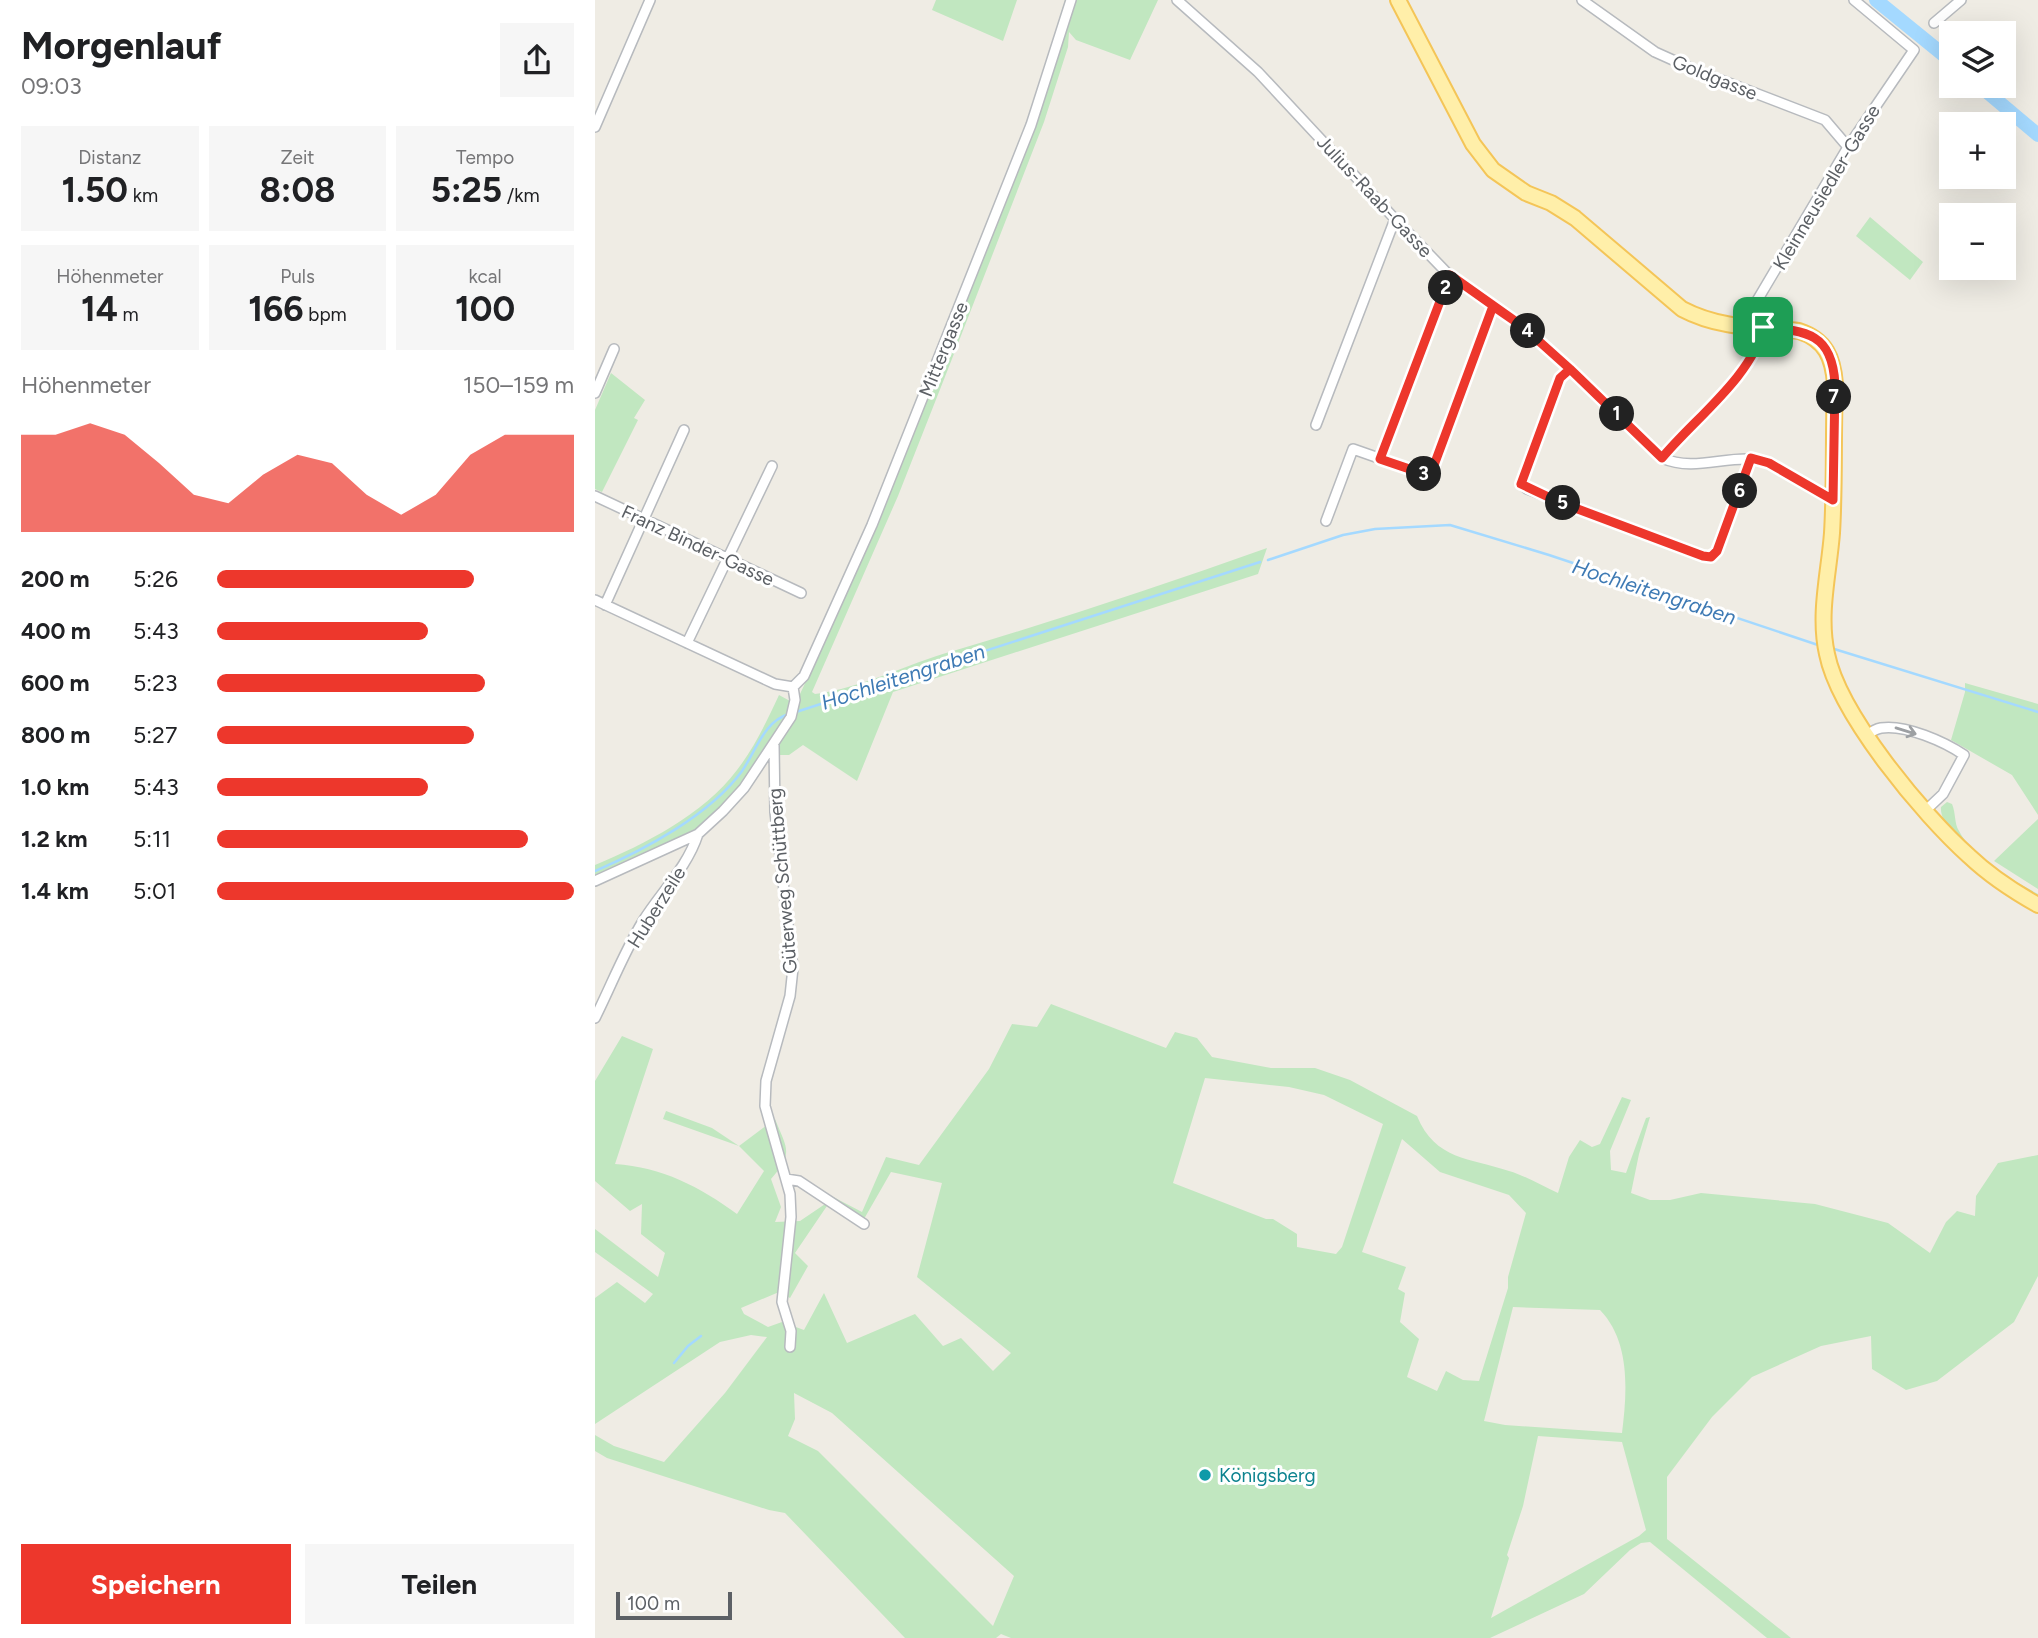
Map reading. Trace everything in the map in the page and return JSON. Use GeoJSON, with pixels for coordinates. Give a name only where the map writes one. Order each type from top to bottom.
{"type":"FeatureCollection","features":[{"type":"Feature","properties":{"kind":"main road"},"geometry":{"type":"LineString","coordinates":[[1401,7],[1473,144],[1493,170],[1512,185],[1575,218],[1682,309],[1701,319],[1719,324],[1799,331],[1812,335],[1829,353],[1835,384],[1833,500],[1824,608],[1826,646],[1840,691],[1867,735],[1925,811],[1993,877],[2038,905]]}},
{"type":"Feature","properties":{"kind":"street"},"geometry":{"type":"LineString","coordinates":[[595,127],[650,0]]}},
{"type":"Feature","properties":{"kind":"street","name":"Mittergasse"},"geometry":{"type":"LineString","coordinates":[[793,687],[804,676],[816,652],[872,526],[1031,125],[1071,0]]}},
{"type":"Feature","properties":{"kind":"street","name":"Julius-Raab-Gasse"},"geometry":{"type":"LineString","coordinates":[[1177,0],[1258,72],[1450,275],[1522,326],[1662,458]]}},
{"type":"Feature","properties":{"kind":"street","name":"Goldgasse"},"geometry":{"type":"LineString","coordinates":[[1583,0],[1655,52],[1825,120],[1848,146]]}},
{"type":"Feature","properties":{"kind":"street","name":"Kleinneusiedler-Gasse"},"geometry":{"type":"LineString","coordinates":[[1742,326],[1848,146],[1914,50],[1854,0]]}},
{"type":"Feature","properties":{"kind":"street"},"geometry":{"type":"LineString","coordinates":[[1934,23],[1961,0]]}},
{"type":"Feature","properties":{"kind":"street"},"geometry":{"type":"LineString","coordinates":[[1316,425],[1395,219]]}},
{"type":"Feature","properties":{"kind":"street"},"geometry":{"type":"LineString","coordinates":[[1380,459],[1450,275]]}},
{"type":"Feature","properties":{"kind":"street"},"geometry":{"type":"LineString","coordinates":[[1327,522],[1353,449],[1430,476],[1493,306]]}},
{"type":"Feature","properties":{"kind":"street"},"geometry":{"type":"LineString","coordinates":[[1763,327],[1756,349],[1722,395],[1662,458],[1675,464],[1688,465],[1751,458],[1769,463],[1833,500]]}},
{"type":"Feature","properties":{"kind":"street"},"geometry":{"type":"LineString","coordinates":[[595,393],[614,349]]}},
{"type":"Feature","properties":{"kind":"street"},"geometry":{"type":"LineString","coordinates":[[1570,369],[1560,378],[1527,466],[1521,484],[1527,489],[1711,557],[1717,551],[1751,458]]}},
{"type":"Feature","properties":{"kind":"street"},"geometry":{"type":"LineString","coordinates":[[605,605],[684,430]]}},
{"type":"Feature","properties":{"kind":"street"},"geometry":{"type":"LineString","coordinates":[[687,643],[772,466]]}},
{"type":"Feature","properties":{"kind":"street","name":"Franz Binder-Gasse"},"geometry":{"type":"LineString","coordinates":[[595,496],[801,593]]}},
{"type":"Feature","properties":{"kind":"street"},"geometry":{"type":"LineString","coordinates":[[595,600],[775,684],[793,687],[795,695],[793,713],[744,788],[698,834],[595,881]]}},
{"type":"Feature","properties":{"kind":"street"},"geometry":{"type":"LineString","coordinates":[[1867,735],[1879,728],[1895,727],[1946,743],[1964,755],[1943,794],[1925,811]]}},
{"type":"Feature","properties":{"kind":"street","name":"Güterweg Schüttberg"},"geometry":{"type":"LineString","coordinates":[[774,743],[773,777],[793,968],[790,996],[765,1081],[765,1105],[786,1179],[791,1217],[782,1302],[791,1331],[790,1346]]}},
{"type":"Feature","properties":{"kind":"street"},"geometry":{"type":"LineString","coordinates":[[759,766],[773,777]]}},
{"type":"Feature","properties":{"kind":"street","name":"Huberzeile"},"geometry":{"type":"LineString","coordinates":[[595,1018],[632,941],[678,873],[698,834]]}},
{"type":"Feature","properties":{"kind":"street"},"geometry":{"type":"LineString","coordinates":[[786,1179],[799,1181],[864,1224]]}},
{"type":"Feature","properties":{"kind":"green space"},"geometry":{"type":"Polygon","coordinates":[[[936,0],[1017,0],[1003,41],[932,10],[936,0]]]}},
{"type":"Feature","properties":{"kind":"green space"},"geometry":{"type":"Polygon","coordinates":[[[1065,0],[1158,0],[1130,60],[1076,40],[1069,32],[1068,47],[1044,122],[950,364],[898,496],[812,692],[815,694],[833,691],[867,681],[1267,548],[1258,574],[893,692],[857,781],[803,745],[789,755],[763,755],[734,794],[702,826],[595,876],[595,865],[653,838],[707,801],[743,762],[779,695],[790,701],[800,694],[855,576],[848,571],[1025,131],[1065,0]]]}},
{"type":"Feature","properties":{"kind":"green space"},"geometry":{"type":"Polygon","coordinates":[[[1870,217],[1923,262],[1910,280],[1856,236],[1870,217]]]}},
{"type":"Feature","properties":{"kind":"green space"},"geometry":{"type":"Polygon","coordinates":[[[611,373],[645,400],[634,418],[638,420],[602,492],[595,489],[595,410],[611,373]]]}},
{"type":"Feature","properties":{"kind":"green space"},"geometry":{"type":"Polygon","coordinates":[[[1965,683],[2038,704],[2038,815],[2012,775],[1951,740],[1965,692],[1965,683]]]}},
{"type":"Feature","properties":{"kind":"green space"},"geometry":{"type":"Polygon","coordinates":[[[1947,802],[1952,804],[1956,825],[1965,841],[1994,867],[2038,894],[2038,900],[1979,859],[1964,845],[1943,819],[1941,807],[1947,802]]]}},
{"type":"Feature","properties":{"kind":"green space"},"geometry":{"type":"Polygon","coordinates":[[[2038,819],[2038,889],[1994,861],[2038,819]]]}},
{"type":"Feature","properties":{"kind":"green space"},"geometry":{"type":"Polygon","coordinates":[[[1051,1004],[1166,1048],[1175,1032],[1197,1038],[1212,1057],[1271,1068],[1315,1068],[1350,1080],[1417,1116],[1433,1141],[1455,1155],[1515,1173],[1558,1193],[1569,1157],[1580,1140],[1592,1147],[1600,1144],[1622,1097],[1631,1100],[1610,1151],[1611,1170],[1626,1173],[1646,1118],[1650,1117],[1631,1193],[1650,1200],[1670,1200],[1701,1193],[1815,1204],[1888,1223],[1930,1253],[1946,1222],[1957,1211],[1975,1216],[1976,1196],[1998,1163],[2038,1155],[2038,1276],[2014,1322],[1937,1381],[1906,1390],[1872,1369],[1871,1336],[1821,1346],[1752,1377],[1712,1417],[1667,1477],[1667,1539],[1791,1638],[1767,1638],[1650,1542],[1641,1543],[1630,1550],[1584,1594],[1490,1638],[1011,1638],[1001,1634],[996,1638],[905,1638],[785,1513],[607,1458],[595,1451],[595,1435],[614,1446],[664,1462],[725,1393],[767,1337],[751,1335],[720,1342],[595,1424],[595,1298],[617,1282],[645,1303],[653,1294],[595,1252],[595,1229],[658,1277],[665,1253],[641,1234],[642,1204],[630,1211],[595,1181],[595,1081],[622,1036],[653,1049],[615,1164],[649,1169],[680,1180],[737,1214],[764,1171],[739,1146],[775,1119],[783,1137],[786,1156],[771,1179],[781,1207],[775,1222],[800,1221],[831,1200],[816,1188],[862,1212],[886,1157],[919,1165],[989,1069],[1012,1024],[1037,1027],[1051,1004]],[[1205,1078],[1173,1183],[1266,1219],[1273,1219],[1297,1234],[1297,1247],[1336,1254],[1342,1247],[1383,1124],[1324,1095],[1289,1087],[1205,1078]],[[1402,1139],[1362,1252],[1406,1267],[1398,1289],[1405,1293],[1400,1322],[1419,1339],[1407,1377],[1437,1391],[1446,1371],[1463,1380],[1479,1381],[1508,1288],[1508,1277],[1526,1213],[1509,1195],[1440,1172],[1402,1139]],[[891,1172],[864,1219],[831,1200],[795,1253],[808,1266],[790,1298],[779,1292],[741,1308],[744,1314],[768,1327],[782,1322],[804,1330],[824,1293],[847,1343],[915,1314],[943,1346],[961,1338],[993,1371],[1011,1353],[917,1277],[942,1183],[891,1172]],[[1513,1307],[1484,1421],[1505,1425],[1622,1433],[1625,1368],[1617,1337],[1600,1310],[1513,1307]],[[794,1393],[795,1419],[788,1436],[818,1451],[993,1626],[1014,1576],[832,1413],[794,1393]],[[1538,1436],[1523,1506],[1507,1555],[1509,1558],[1491,1618],[1646,1530],[1622,1442],[1538,1436]]]}},
{"type":"Feature","properties":{"kind":"green space"},"geometry":{"type":"Polygon","coordinates":[[[666,1111],[712,1128],[739,1146],[663,1119],[666,1111]]]}},
{"type":"Feature","properties":{"kind":"waterway"},"geometry":{"type":"LineString","coordinates":[[1876,0],[1939,51]]}},
{"type":"Feature","properties":{"kind":"waterway"},"geometry":{"type":"LineString","coordinates":[[1994,98],[2038,135]]}},
{"type":"Feature","properties":{"kind":"waterway","name":"Hochleitengraben"},"geometry":{"type":"LineString","coordinates":[[1268,560],[1343,535],[1375,529],[1450,525],[1549,555],[1821,646]]}},
{"type":"Feature","properties":{"kind":"waterway","name":"Hochleitengraben"},"geometry":{"type":"LineString","coordinates":[[796,712],[1260,562]]}},
{"type":"Feature","properties":{"kind":"waterway","name":"Hochleitengraben"},"geometry":{"type":"LineString","coordinates":[[1831,648],[2038,712]]}},
{"type":"Feature","properties":{"kind":"waterway","name":"Hochleitengraben"},"geometry":{"type":"LineString","coordinates":[[595,871],[655,842],[712,802],[742,771],[773,723],[789,714]]}},
{"type":"Feature","properties":{"kind":"waterway"},"geometry":{"type":"LineString","coordinates":[[674,1363],[688,1346],[701,1336]]}},
{"type":"Feature","properties":{"kind":"place","name":"Königsberg"},"geometry":{"type":"Point","coordinates":[1205,1475]}},
{"type":"Feature","properties":{"kind":"route"},"geometry":{"type":"LineString","coordinates":[[1763,327],[1756,349],[1722,395],[1662,458],[1570,369],[1522,326],[1450,275],[1380,459],[1430,476],[1493,306],[1522,326],[1570,369],[1560,378],[1521,484],[1559,502],[1711,557],[1717,551],[1751,458],[1769,463],[1820,495],[1833,500],[1835,384],[1829,353],[1812,335],[1763,327]]}}]}
